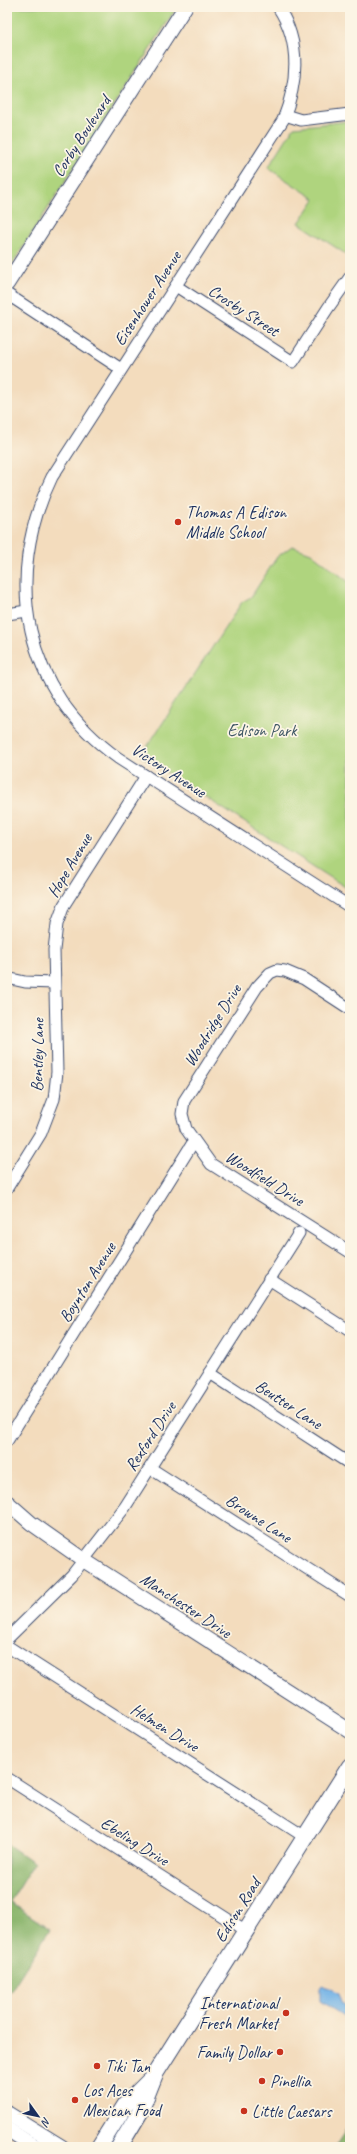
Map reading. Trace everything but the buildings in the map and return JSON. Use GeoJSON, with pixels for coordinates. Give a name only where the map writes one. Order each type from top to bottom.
{"type":"FeatureCollection","features":[{"type":"Feature","properties":{"kind":"main road","name":"Edison Road"},"geometry":{"type":"LineString","coordinates":[[119,2147],[140,2112],[155,2074],[350,1766]]}},
{"type":"Feature","properties":{"kind":"main road","name":"Edison Road"},"geometry":{"type":"LineString","coordinates":[[99,2147],[126,2104],[155,2074]]}},
{"type":"Feature","properties":{"kind":"street","name":"Corby Boulevard"},"geometry":{"type":"LineString","coordinates":[[7,284],[185,7]]}},
{"type":"Feature","properties":{"kind":"street","name":"Eisenhower Avenue"},"geometry":{"type":"LineString","coordinates":[[28,611],[25,571],[28,548],[32,526],[52,476],[285,115],[295,83],[296,66],[293,44],[286,20],[278,7]]}},
{"type":"Feature","properties":{"kind":"street"},"geometry":{"type":"LineString","coordinates":[[285,115],[301,120],[350,114]]}},
{"type":"Feature","properties":{"kind":"street","name":"Crosby Street"},"geometry":{"type":"LineString","coordinates":[[176,286],[293,362],[350,277]]}},
{"type":"Feature","properties":{"kind":"street"},"geometry":{"type":"LineString","coordinates":[[7,294],[121,369]]}},
{"type":"Feature","properties":{"kind":"street"},"geometry":{"type":"LineString","coordinates":[[7,614],[28,611]]}},
{"type":"Feature","properties":{"kind":"street","name":"Victory Avenue"},"geometry":{"type":"LineString","coordinates":[[28,611],[34,640],[43,665],[65,706],[92,737],[118,758],[350,907]]}},
{"type":"Feature","properties":{"kind":"street","name":"Hope Avenue"},"geometry":{"type":"LineString","coordinates":[[54,983],[55,935],[64,905],[146,776]]}},
{"type":"Feature","properties":{"kind":"street","name":"Woodridge Drive"},"geometry":{"type":"LineString","coordinates":[[182,1114],[184,1101],[262,979],[277,970],[285,971],[304,979],[350,1009]]}},
{"type":"Feature","properties":{"kind":"street"},"geometry":{"type":"LineString","coordinates":[[7,978],[25,982],[54,983]]}},
{"type":"Feature","properties":{"kind":"street","name":"Bentley Lane"},"geometry":{"type":"LineString","coordinates":[[7,1188],[41,1133],[54,1099],[57,1072],[54,983]]}},
{"type":"Feature","properties":{"kind":"street","name":"Woodfield Drive"},"geometry":{"type":"LineString","coordinates":[[182,1114],[186,1129],[211,1164],[350,1252]]}},
{"type":"Feature","properties":{"kind":"street","name":"Boynton Avenue"},"geometry":{"type":"LineString","coordinates":[[7,1441],[194,1141]]}},
{"type":"Feature","properties":{"kind":"street","name":"Rexford Drive"},"geometry":{"type":"LineString","coordinates":[[7,1639],[84,1561],[125,1507],[299,1232]]}},
{"type":"Feature","properties":{"kind":"street"},"geometry":{"type":"LineString","coordinates":[[269,1279],[350,1331]]}},
{"type":"Feature","properties":{"kind":"street","name":"Beutter Lane"},"geometry":{"type":"LineString","coordinates":[[210,1373],[350,1464]]}},
{"type":"Feature","properties":{"kind":"street","name":"Browne Lane"},"geometry":{"type":"LineString","coordinates":[[150,1468],[350,1596]]}},
{"type":"Feature","properties":{"kind":"street","name":"Manchester Drive"},"geometry":{"type":"LineString","coordinates":[[7,1502],[31,1523],[84,1561],[350,1732]]}},
{"type":"Feature","properties":{"kind":"street","name":"Helmen Drive"},"geometry":{"type":"LineString","coordinates":[[7,1646],[305,1837]]}},
{"type":"Feature","properties":{"kind":"street","name":"Ebeling Drive"},"geometry":{"type":"LineString","coordinates":[[7,1778],[246,1931]]}},
{"type":"Feature","properties":{"kind":"street"},"geometry":{"type":"LineString","coordinates":[[7,2113],[62,2147]]}},
{"type":"Feature","properties":{"kind":"street"},"geometry":{"type":"LineString","coordinates":[[7,2129],[35,2147]]}},
{"type":"Feature","properties":{"kind":"green space"},"geometry":{"type":"Polygon","coordinates":[[[7,7],[177,7],[7,272],[7,7]]]}},
{"type":"Feature","properties":{"kind":"green space"},"geometry":{"type":"Polygon","coordinates":[[[350,121],[350,257],[299,223],[315,199],[268,168],[294,127],[350,121]]]}},
{"type":"Feature","properties":{"kind":"green space","name":"Edison Park"},"geometry":{"type":"Polygon","coordinates":[[[292,546],[311,553],[350,583],[350,890],[141,756],[242,602],[251,597],[277,557],[292,546]]]}},
{"type":"Feature","properties":{"kind":"green space"},"geometry":{"type":"Polygon","coordinates":[[[7,1844],[34,1863],[10,1902],[50,1929],[7,1997],[7,1844]]]}},
{"type":"Feature","properties":{"kind":"green space"},"geometry":{"type":"Polygon","coordinates":[[[350,2123],[350,2147],[334,2147],[350,2123]]]}},
{"type":"Feature","properties":{"kind":"water"},"geometry":{"type":"Polygon","coordinates":[[[322,1985],[339,1993],[343,2004],[350,2009],[350,2020],[320,2001],[320,1988],[322,1985]]]}},
{"type":"Feature","properties":{"kind":"place","name":"Thomas A Edison Middle School"},"geometry":{"type":"Point","coordinates":[178,522]}},
{"type":"Feature","properties":{"kind":"place","name":"International Fresh Market"},"geometry":{"type":"Point","coordinates":[286,2013]}},
{"type":"Feature","properties":{"kind":"place","name":"Family Dollar"},"geometry":{"type":"Point","coordinates":[280,2052]}},
{"type":"Feature","properties":{"kind":"place","name":"Tiki Tan"},"geometry":{"type":"Point","coordinates":[97,2066]}},
{"type":"Feature","properties":{"kind":"place","name":"Pinellia"},"geometry":{"type":"Point","coordinates":[262,2081]}},
{"type":"Feature","properties":{"kind":"place","name":"Los Aces Mexican Food"},"geometry":{"type":"Point","coordinates":[75,2100]}},
{"type":"Feature","properties":{"kind":"place","name":"Little Caesars"},"geometry":{"type":"Point","coordinates":[244,2111]}}]}
